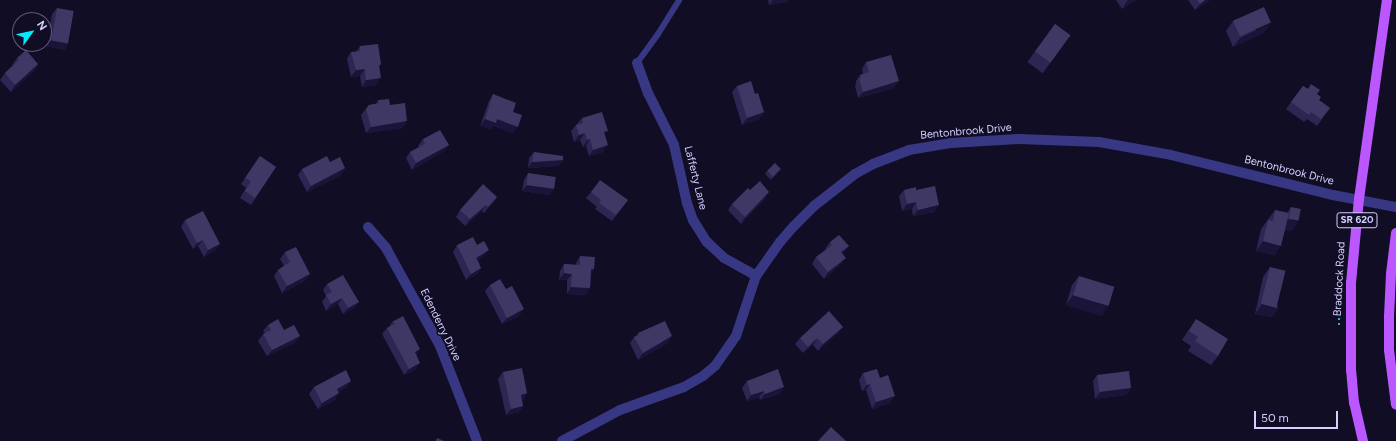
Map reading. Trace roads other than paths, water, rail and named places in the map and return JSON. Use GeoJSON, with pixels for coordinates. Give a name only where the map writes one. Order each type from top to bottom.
{"type":"FeatureCollection","features":[{"type":"Feature","properties":{"kind":"main road","name":"Braddock Road"},"geometry":{"type":"LineString","coordinates":[[1363,441],[1354,403],[1350,335],[1351,283],[1359,199],[1387,0]]}},
{"type":"Feature","properties":{"kind":"main road"},"geometry":{"type":"LineString","coordinates":[[1396,233],[1391,274],[1389,317],[1390,350],[1396,405]]}},
{"type":"Feature","properties":{"kind":"street","name":"Lafferty Lane"},"geometry":{"type":"LineString","coordinates":[[637,64],[648,93],[674,145],[687,203],[693,220],[707,242],[724,258],[756,276]]}},
{"type":"Feature","properties":{"kind":"street","name":"Bentonbrook Drive"},"geometry":{"type":"LineString","coordinates":[[562,441],[620,410],[684,387],[703,376],[715,366],[736,336],[756,276],[780,242],[794,226],[839,186],[873,164],[892,156],[927,146],[1019,139],[1099,142],[1157,152],[1333,195],[1396,207]]}},
{"type":"Feature","properties":{"kind":"street","name":"Edenderry Drive"},"geometry":{"type":"LineString","coordinates":[[368,227],[386,248],[440,346],[476,441]]}},
{"type":"Feature","properties":{"kind":"lane"},"geometry":{"type":"LineString","coordinates":[[637,64],[658,34],[678,0]]}}]}
